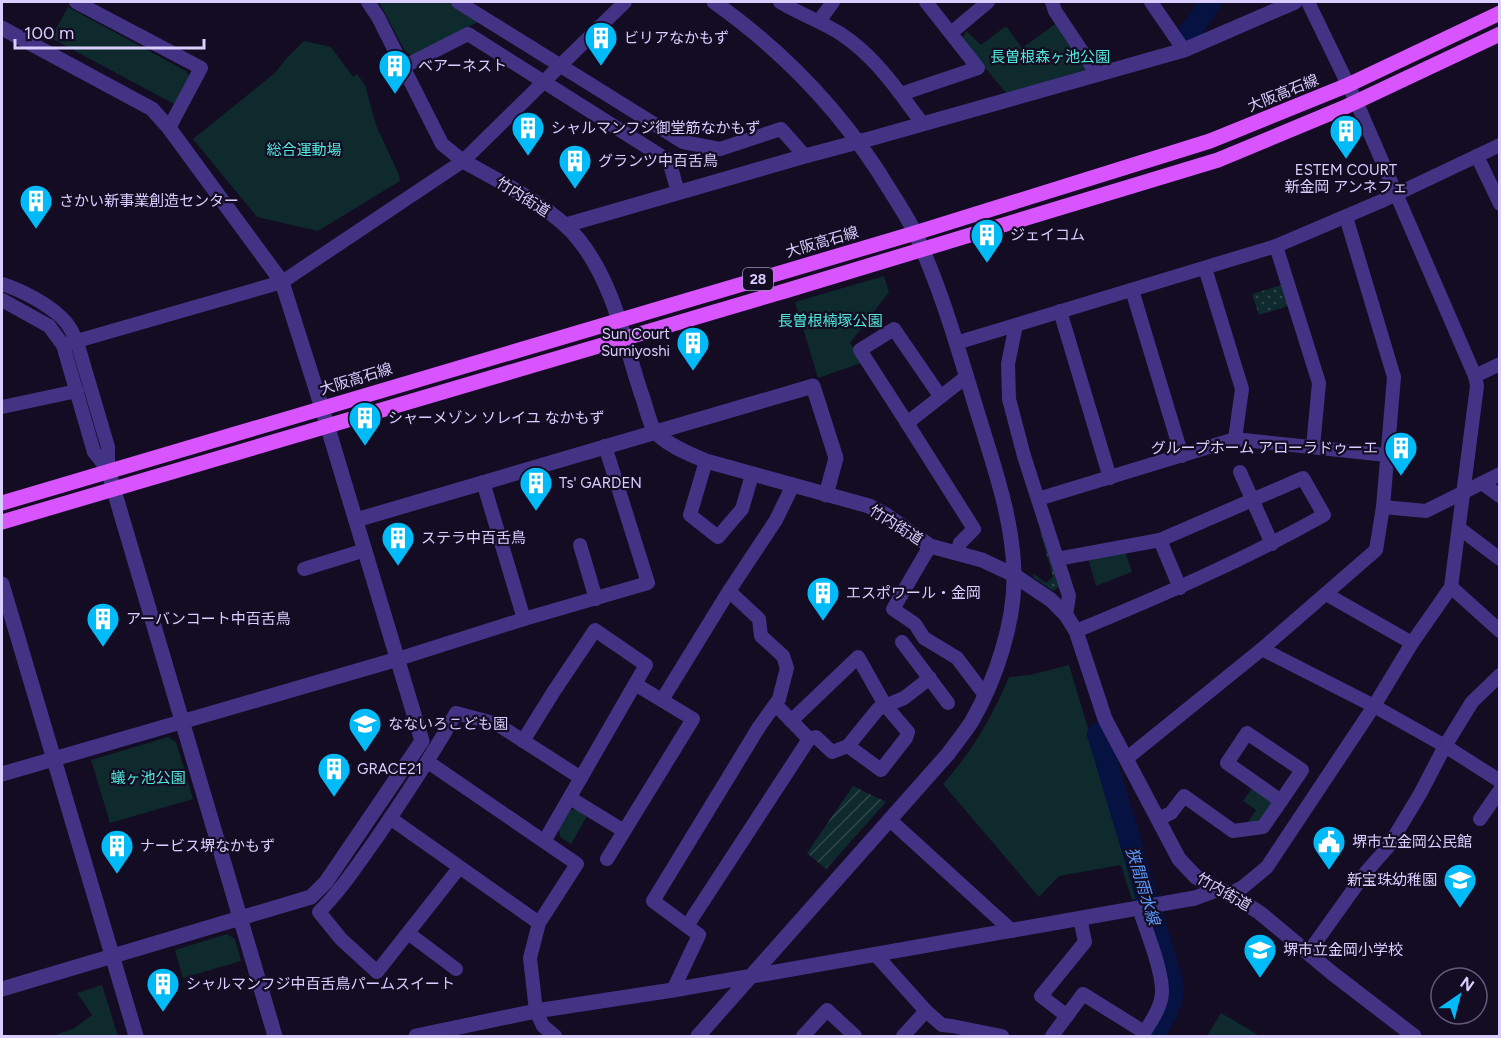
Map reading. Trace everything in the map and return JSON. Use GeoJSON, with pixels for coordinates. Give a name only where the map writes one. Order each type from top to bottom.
{"type":"FeatureCollection","features":[{"type":"Feature","properties":{"kind":"main road","name":"大阪高石線"},"geometry":{"type":"LineString","coordinates":[[2,503],[915,233],[1210,141],[1348,86],[1500,13]]}},
{"type":"Feature","properties":{"kind":"main road","name":"28"},"geometry":{"type":"LineString","coordinates":[[2,522],[1218,160],[1343,108],[1500,34]]}},
{"type":"Feature","properties":{"kind":"street"},"geometry":{"type":"LineString","coordinates":[[76,2],[201,68],[169,128]]}},
{"type":"Feature","properties":{"kind":"street","name":"竹内街道"},"geometry":{"type":"LineString","coordinates":[[368,2],[378,16],[442,144],[463,161],[566,225],[592,260],[611,298],[655,431],[682,451],[706,461],[869,506],[930,546],[982,560],[1014,575],[1050,600],[1066,615],[1076,631],[1105,719],[1179,859],[1196,877],[1254,908],[1414,1036]]}},
{"type":"Feature","properties":{"kind":"street"},"geometry":{"type":"LineString","coordinates":[[458,2],[683,142],[720,149],[781,129],[805,156]]}},
{"type":"Feature","properties":{"kind":"street"},"geometry":{"type":"LineString","coordinates":[[70,343],[282,282],[463,161],[625,2]]}},
{"type":"Feature","properties":{"kind":"street"},"geometry":{"type":"LineString","coordinates":[[698,1036],[948,754],[971,722],[985,695],[1004,643],[1014,575],[1007,517],[956,343],[915,233],[859,142],[822,96],[787,60],[744,23],[714,2]]}},
{"type":"Feature","properties":{"kind":"street"},"geometry":{"type":"LineString","coordinates":[[780,2],[819,21],[858,46],[878,65],[922,123]]}},
{"type":"Feature","properties":{"kind":"street"},"geometry":{"type":"LineString","coordinates":[[819,21],[833,2]]}},
{"type":"Feature","properties":{"kind":"street"},"geometry":{"type":"LineString","coordinates":[[901,94],[978,68],[926,2]]}},
{"type":"Feature","properties":{"kind":"street"},"geometry":{"type":"LineString","coordinates":[[951,33],[988,2]]}},
{"type":"Feature","properties":{"kind":"street"},"geometry":{"type":"LineString","coordinates":[[1052,2],[1055,11],[1097,74]]}},
{"type":"Feature","properties":{"kind":"street"},"geometry":{"type":"LineString","coordinates":[[1151,2],[1184,50]]}},
{"type":"Feature","properties":{"kind":"street"},"geometry":{"type":"LineString","coordinates":[[566,225],[1184,50],[1295,2]]}},
{"type":"Feature","properties":{"kind":"street"},"geometry":{"type":"LineString","coordinates":[[416,1036],[536,1011],[673,990],[1196,898],[1243,887],[1267,867],[1374,706],[1412,643],[1451,587],[1477,386],[1475,376],[1397,194],[1356,101],[1308,2]]}},
{"type":"Feature","properties":{"kind":"street"},"geometry":{"type":"LineString","coordinates":[[2,28],[152,109],[169,128],[282,282],[357,520],[422,741],[326,882],[311,897],[2,989]]}},
{"type":"Feature","properties":{"kind":"street"},"geometry":{"type":"LineString","coordinates":[[403,67],[468,34],[669,161],[678,192]]}},
{"type":"Feature","properties":{"kind":"street"},"geometry":{"type":"LineString","coordinates":[[956,343],[1276,246],[1346,217],[1500,145]]}},
{"type":"Feature","properties":{"kind":"street"},"geometry":{"type":"LineString","coordinates":[[1477,156],[1500,204]]}},
{"type":"Feature","properties":{"kind":"street"},"geometry":{"type":"LineString","coordinates":[[1126,759],[1262,649],[1376,550],[1383,507],[1394,377],[1346,217]]}},
{"type":"Feature","properties":{"kind":"street"},"geometry":{"type":"LineString","coordinates":[[1276,246],[1319,383],[1313,447]]}},
{"type":"Feature","properties":{"kind":"street"},"geometry":{"type":"LineString","coordinates":[[1204,268],[1242,389],[1235,439]]}},
{"type":"Feature","properties":{"kind":"street"},"geometry":{"type":"LineString","coordinates":[[2,284],[21,292],[61,317],[108,447],[108,470],[113,489],[276,1036]]}},
{"type":"Feature","properties":{"kind":"street"},"geometry":{"type":"LineString","coordinates":[[1132,290],[1182,456]]}},
{"type":"Feature","properties":{"kind":"street"},"geometry":{"type":"LineString","coordinates":[[2,300],[49,326],[70,343],[77,391],[94,452],[108,470]]}},
{"type":"Feature","properties":{"kind":"street"},"geometry":{"type":"LineString","coordinates":[[1060,311],[1110,478]]}},
{"type":"Feature","properties":{"kind":"street"},"geometry":{"type":"LineString","coordinates":[[1016,325],[1008,364],[1009,399],[1069,596],[1066,615]]}},
{"type":"Feature","properties":{"kind":"street"},"geometry":{"type":"LineString","coordinates":[[940,396],[894,330],[860,350],[974,529],[960,543],[957,553]]}},
{"type":"Feature","properties":{"kind":"street"},"geometry":{"type":"LineString","coordinates":[[1475,376],[1500,364]]}},
{"type":"Feature","properties":{"kind":"street"},"geometry":{"type":"LineString","coordinates":[[907,423],[966,377]]}},
{"type":"Feature","properties":{"kind":"street"},"geometry":{"type":"LineString","coordinates":[[357,520],[813,386],[836,458],[826,495]]}},
{"type":"Feature","properties":{"kind":"street"},"geometry":{"type":"LineString","coordinates":[[2,407],[77,391]]}},
{"type":"Feature","properties":{"kind":"street"},"geometry":{"type":"LineString","coordinates":[[1038,499],[1235,439],[1386,455]]}},
{"type":"Feature","properties":{"kind":"street"},"geometry":{"type":"LineString","coordinates":[[2,774],[398,659],[648,583],[605,446]]}},
{"type":"Feature","properties":{"kind":"street"},"geometry":{"type":"LineString","coordinates":[[706,461],[690,515],[717,537],[742,509],[752,475]]}},
{"type":"Feature","properties":{"kind":"street"},"geometry":{"type":"LineString","coordinates":[[1240,472],[1272,544]]}},
{"type":"Feature","properties":{"kind":"street"},"geometry":{"type":"LineString","coordinates":[[1383,507],[1426,511],[1500,474]]}},
{"type":"Feature","properties":{"kind":"street"},"geometry":{"type":"LineString","coordinates":[[1057,559],[1160,540],[1303,478],[1324,515],[1272,544],[1180,588],[1076,631]]}},
{"type":"Feature","properties":{"kind":"street"},"geometry":{"type":"LineString","coordinates":[[483,482],[524,619]]}},
{"type":"Feature","properties":{"kind":"street"},"geometry":{"type":"LineString","coordinates":[[1482,483],[1500,496]]}},
{"type":"Feature","properties":{"kind":"street"},"geometry":{"type":"LineString","coordinates":[[662,700],[776,520],[793,485]]}},
{"type":"Feature","properties":{"kind":"street"},"geometry":{"type":"LineString","coordinates":[[1460,528],[1500,559]]}},
{"type":"Feature","properties":{"kind":"street"},"geometry":{"type":"LineString","coordinates":[[1160,540],[1180,588]]}},
{"type":"Feature","properties":{"kind":"street"},"geometry":{"type":"LineString","coordinates":[[580,545],[596,599]]}},
{"type":"Feature","properties":{"kind":"street"},"geometry":{"type":"LineString","coordinates":[[886,622],[930,546]]}},
{"type":"Feature","properties":{"kind":"street"},"geometry":{"type":"LineString","coordinates":[[304,569],[365,550]]}},
{"type":"Feature","properties":{"kind":"street"},"geometry":{"type":"LineString","coordinates":[[2,584],[136,1036]]}},
{"type":"Feature","properties":{"kind":"street"},"geometry":{"type":"LineString","coordinates":[[1451,587],[1500,631]]}},
{"type":"Feature","properties":{"kind":"street"},"geometry":{"type":"LineString","coordinates":[[673,990],[699,935],[648,902],[759,727],[776,705],[787,668],[783,656],[761,636],[759,619],[729,591]]}},
{"type":"Feature","properties":{"kind":"street"},"geometry":{"type":"LineString","coordinates":[[1326,594],[1412,643]]}},
{"type":"Feature","properties":{"kind":"street"},"geometry":{"type":"LineString","coordinates":[[893,609],[915,624],[924,638],[957,658],[985,695]]}},
{"type":"Feature","properties":{"kind":"street"},"geometry":{"type":"LineString","coordinates":[[523,741],[595,630],[646,665],[545,840]]}},
{"type":"Feature","properties":{"kind":"street"},"geometry":{"type":"LineString","coordinates":[[902,642],[948,703]]}},
{"type":"Feature","properties":{"kind":"street"},"geometry":{"type":"LineString","coordinates":[[1262,649],[1374,706],[1445,746],[1500,782]]}},
{"type":"Feature","properties":{"kind":"street"},"geometry":{"type":"LineString","coordinates":[[791,721],[858,657],[885,705],[908,732],[906,738],[881,770],[848,746]]}},
{"type":"Feature","properties":{"kind":"street"},"geometry":{"type":"LineString","coordinates":[[1308,953],[1366,872],[1388,847],[1472,702],[1500,675]]}},
{"type":"Feature","properties":{"kind":"street"},"geometry":{"type":"LineString","coordinates":[[687,926],[809,740],[816,737],[832,752],[848,746],[878,709],[903,698],[930,678]]}},
{"type":"Feature","properties":{"kind":"street"},"geometry":{"type":"LineString","coordinates":[[607,859],[693,719],[635,684]]}},
{"type":"Feature","properties":{"kind":"street"},"geometry":{"type":"LineString","coordinates":[[776,705],[809,740]]}},
{"type":"Feature","properties":{"kind":"street"},"geometry":{"type":"LineString","coordinates":[[459,868],[377,972],[341,939],[319,912],[337,894],[390,818],[428,762],[456,713],[497,724],[581,778]]}},
{"type":"Feature","properties":{"kind":"street"},"geometry":{"type":"LineString","coordinates":[[1158,819],[1172,813],[1184,796],[1233,831],[1263,827],[1302,771],[1247,733],[1227,763],[1281,801]]}},
{"type":"Feature","properties":{"kind":"street"},"geometry":{"type":"LineString","coordinates":[[428,762],[577,864],[538,923],[530,958],[536,1011],[543,1026],[555,1036]]}},
{"type":"Feature","properties":{"kind":"street"},"geometry":{"type":"LineString","coordinates":[[1480,819],[1500,790]]}},
{"type":"Feature","properties":{"kind":"street"},"geometry":{"type":"LineString","coordinates":[[570,798],[624,831]]}},
{"type":"Feature","properties":{"kind":"street"},"geometry":{"type":"LineString","coordinates":[[390,818],[538,923]]}},
{"type":"Feature","properties":{"kind":"street"},"geometry":{"type":"LineString","coordinates":[[890,820],[1012,931]]}},
{"type":"Feature","properties":{"kind":"street"},"geometry":{"type":"LineString","coordinates":[[1052,1036],[1083,994],[1143,1034],[1159,1006],[1162,991],[1147,907]]}},
{"type":"Feature","properties":{"kind":"street"},"geometry":{"type":"LineString","coordinates":[[1067,1016],[1041,996],[1085,942],[1080,918]]}},
{"type":"Feature","properties":{"kind":"street"},"geometry":{"type":"LineString","coordinates":[[408,933],[456,969]]}},
{"type":"Feature","properties":{"kind":"street"},"geometry":{"type":"LineString","coordinates":[[875,954],[942,1031],[952,1026],[1002,1036]]}},
{"type":"Feature","properties":{"kind":"street"},"geometry":{"type":"LineString","coordinates":[[803,1036],[826,1010],[855,1036]]}},
{"type":"Feature","properties":{"kind":"street"},"geometry":{"type":"LineString","coordinates":[[903,1036],[926,1011]]}},
{"type":"Feature","properties":{"kind":"green space"},"geometry":{"type":"Polygon","coordinates":[[[379,2],[449,2],[478,22],[413,56],[406,53],[379,2]]]}},
{"type":"Feature","properties":{"kind":"green space"},"geometry":{"type":"Polygon","coordinates":[[[68,7],[186,71],[189,76],[174,104],[51,38],[68,7]]]}},
{"type":"Feature","properties":{"kind":"green space","name":"長曽根森ヶ池公園"},"geometry":{"type":"Polygon","coordinates":[[[1058,22],[1088,64],[1085,70],[1006,93],[962,40],[966,31],[981,45],[1006,26],[1022,48],[1058,22]]]}},
{"type":"Feature","properties":{"kind":"green space","name":"総合運動場"},"geometry":{"type":"Polygon","coordinates":[[[304,41],[331,47],[353,77],[357,74],[365,85],[376,125],[400,181],[318,231],[257,217],[193,139],[276,72],[304,41]]]}},
{"type":"Feature","properties":{"kind":"green space","name":"長曽根楠塚公園"},"geometry":{"type":"Polygon","coordinates":[[[884,276],[889,292],[850,343],[864,362],[818,378],[795,302],[884,276]]]}},
{"type":"Feature","properties":{"kind":"green space"},"geometry":{"type":"Polygon","coordinates":[[[1282,285],[1288,306],[1259,315],[1252,294],[1282,285]]]}},
{"type":"Feature","properties":{"kind":"green space"},"geometry":{"type":"Polygon","coordinates":[[[1040,531],[1042,531],[1059,587],[1053,591],[1032,576],[1034,574],[1046,583],[1053,577],[1040,531]]]}},
{"type":"Feature","properties":{"kind":"green space"},"geometry":{"type":"Polygon","coordinates":[[[1125,551],[1132,572],[1096,586],[1088,558],[1125,551]]]}},
{"type":"Feature","properties":{"kind":"green space"},"geometry":{"type":"Polygon","coordinates":[[[1069,665],[1139,898],[1132,900],[1121,865],[1059,876],[1039,897],[943,784],[980,734],[1009,677],[1030,675],[1069,665]]]}},
{"type":"Feature","properties":{"kind":"green space","name":"蟻ヶ池公園"},"geometry":{"type":"Polygon","coordinates":[[[168,737],[176,742],[193,799],[110,823],[91,760],[168,737]]]}},
{"type":"Feature","properties":{"kind":"green space"},"geometry":{"type":"Polygon","coordinates":[[[853,786],[886,802],[826,869],[807,853],[853,786]]]}},
{"type":"Feature","properties":{"kind":"green space"},"geometry":{"type":"Polygon","coordinates":[[[1253,787],[1271,800],[1272,805],[1260,823],[1246,825],[1256,810],[1243,801],[1253,787]]]}},
{"type":"Feature","properties":{"kind":"green space"},"geometry":{"type":"Polygon","coordinates":[[[576,809],[587,816],[571,844],[560,837],[559,829],[570,810],[576,809]]]}},
{"type":"Feature","properties":{"kind":"green space"},"geometry":{"type":"Polygon","coordinates":[[[227,934],[235,939],[241,961],[183,978],[175,950],[227,934]]]}},
{"type":"Feature","properties":{"kind":"green space"},"geometry":{"type":"Polygon","coordinates":[[[102,985],[118,1036],[55,1036],[73,1029],[92,1015],[77,993],[102,985]]]}},
{"type":"Feature","properties":{"kind":"green space"},"geometry":{"type":"Polygon","coordinates":[[[1221,1013],[1260,1036],[1207,1036],[1221,1013]]]}},
{"type":"Feature","properties":{"kind":"waterway","name":"狭間雨水線"},"geometry":{"type":"LineString","coordinates":[[1188,35],[1211,2]]}},
{"type":"Feature","properties":{"kind":"waterway","name":"狭間雨水線"},"geometry":{"type":"LineString","coordinates":[[1098,734],[1173,984],[1170,1005],[1153,1036]]}},
{"type":"Feature","properties":{"kind":"place","name":"ビリアなかもず"},"geometry":{"type":"Point","coordinates":[601,67]}},
{"type":"Feature","properties":{"kind":"place","name":"ベアーネスト"},"geometry":{"type":"Point","coordinates":[395,95]}},
{"type":"Feature","properties":{"kind":"place","name":"シャルマンフジ御堂筋なかもず"},"geometry":{"type":"Point","coordinates":[528,157]}},
{"type":"Feature","properties":{"kind":"place","name":"ESTEM COURT 新金岡 アンネフェ"},"geometry":{"type":"Point","coordinates":[1346,160]}},
{"type":"Feature","properties":{"kind":"place","name":"グランツ中百舌鳥"},"geometry":{"type":"Point","coordinates":[575,190]}},
{"type":"Feature","properties":{"kind":"place","name":"さかい新事業創造センター"},"geometry":{"type":"Point","coordinates":[36,230]}},
{"type":"Feature","properties":{"kind":"place","name":"ジェイコム"},"geometry":{"type":"Point","coordinates":[987,264]}},
{"type":"Feature","properties":{"kind":"place","name":"Sun Court Sumiyoshi"},"geometry":{"type":"Point","coordinates":[693,372]}},
{"type":"Feature","properties":{"kind":"place","name":"シャーメゾン ソレイユ なかもず"},"geometry":{"type":"Point","coordinates":[365,447]}},
{"type":"Feature","properties":{"kind":"place","name":"グループホーム アローラドゥーエ"},"geometry":{"type":"Point","coordinates":[1401,477]}},
{"type":"Feature","properties":{"kind":"place","name":"Ts' GARDEN"},"geometry":{"type":"Point","coordinates":[536,512]}},
{"type":"Feature","properties":{"kind":"place","name":"ステラ中百舌鳥"},"geometry":{"type":"Point","coordinates":[398,567]}},
{"type":"Feature","properties":{"kind":"place","name":"エスポワール・金岡"},"geometry":{"type":"Point","coordinates":[823,622]}},
{"type":"Feature","properties":{"kind":"place","name":"アーバンコート中百舌鳥"},"geometry":{"type":"Point","coordinates":[103,648]}},
{"type":"Feature","properties":{"kind":"place","name":"なないろこども園"},"geometry":{"type":"Point","coordinates":[365,753]}},
{"type":"Feature","properties":{"kind":"place","name":"GRACE21"},"geometry":{"type":"Point","coordinates":[334,798]}},
{"type":"Feature","properties":{"kind":"place","name":"堺市立金岡公民館"},"geometry":{"type":"Point","coordinates":[1329,871]}},
{"type":"Feature","properties":{"kind":"place","name":"ナービス堺なかもず"},"geometry":{"type":"Point","coordinates":[117,875]}},
{"type":"Feature","properties":{"kind":"place","name":"新宝珠幼稚園"},"geometry":{"type":"Point","coordinates":[1460,909]}},
{"type":"Feature","properties":{"kind":"place","name":"堺市立金岡小学校"},"geometry":{"type":"Point","coordinates":[1260,979]}},
{"type":"Feature","properties":{"kind":"place","name":"シャルマンフジ中百舌鳥パームスイート"},"geometry":{"type":"Point","coordinates":[163,1013]}}]}
